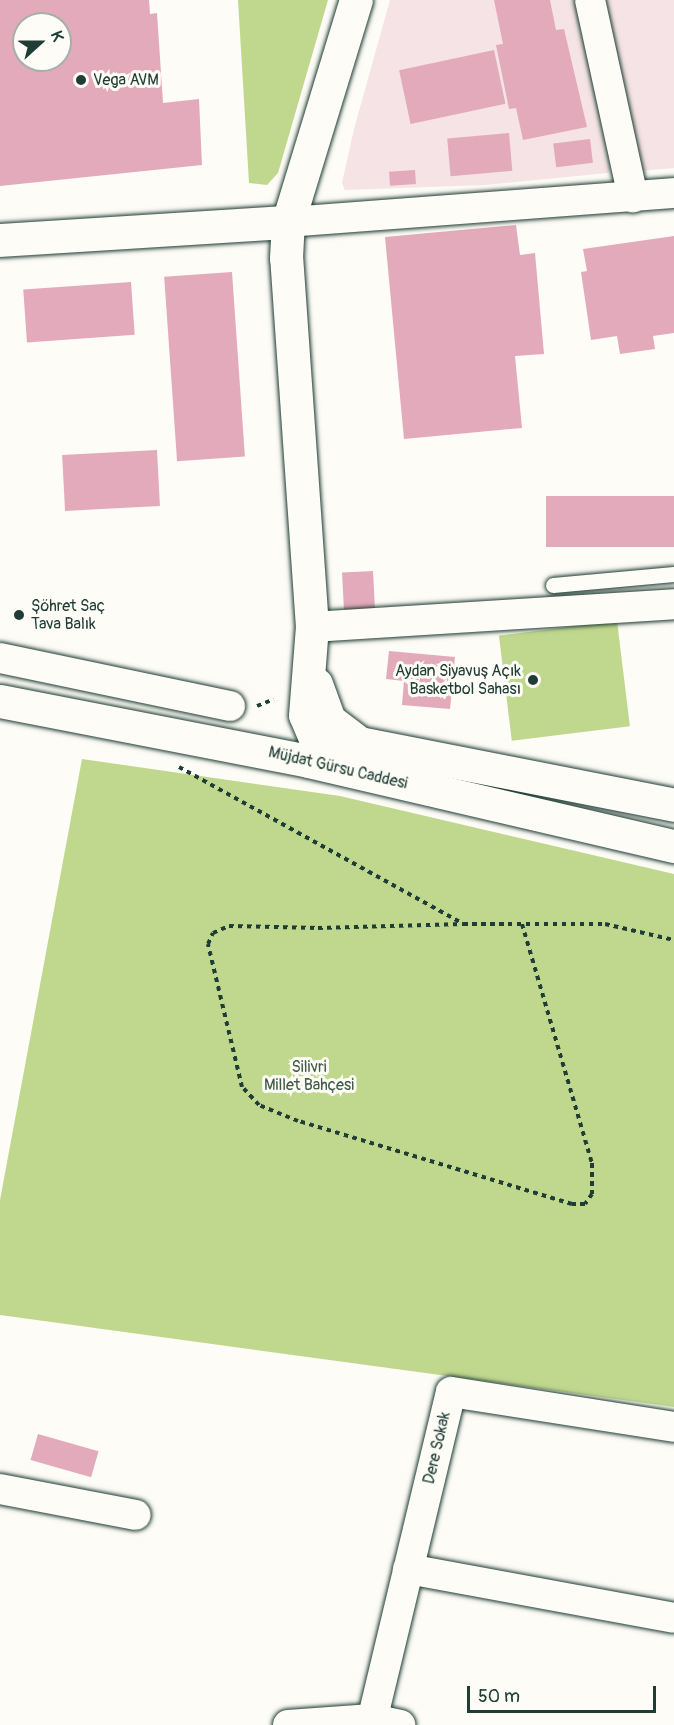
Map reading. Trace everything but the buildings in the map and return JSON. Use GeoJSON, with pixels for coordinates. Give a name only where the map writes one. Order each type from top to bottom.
{"type":"FeatureCollection","features":[{"type":"Feature","properties":{"kind":"main road"},"geometry":{"type":"LineString","coordinates":[[336,767],[317,743],[305,715],[312,640],[286,258],[288,222],[356,0]]}},
{"type":"Feature","properties":{"kind":"main road"},"geometry":{"type":"LineString","coordinates":[[0,240],[288,222]]}},
{"type":"Feature","properties":{"kind":"main road","name":"Müjdat Gürsu Caddesi"},"geometry":{"type":"LineString","coordinates":[[312,640],[313,677],[329,720],[359,743],[674,805]]}},
{"type":"Feature","properties":{"kind":"main road","name":"Müjdat Gürsu Caddesi"},"geometry":{"type":"LineString","coordinates":[[0,701],[336,767],[674,846]]}},
{"type":"Feature","properties":{"kind":"street"},"geometry":{"type":"LineString","coordinates":[[590,0],[633,197]]}},
{"type":"Feature","properties":{"kind":"street"},"geometry":{"type":"LineString","coordinates":[[288,222],[674,193]]}},
{"type":"Feature","properties":{"kind":"street"},"geometry":{"type":"LineString","coordinates":[[312,640],[674,604]]}},
{"type":"Feature","properties":{"kind":"street"},"geometry":{"type":"LineString","coordinates":[[0,658],[230,706]]}},
{"type":"Feature","properties":{"kind":"street","name":"Dere Sokak"},"geometry":{"type":"LineString","coordinates":[[381,1723],[408,1569],[451,1392],[674,1427]]}},
{"type":"Feature","properties":{"kind":"street"},"geometry":{"type":"LineString","coordinates":[[0,1489],[136,1515]]}},
{"type":"Feature","properties":{"kind":"street"},"geometry":{"type":"LineString","coordinates":[[408,1569],[674,1618]]}},
{"type":"Feature","properties":{"kind":"street"},"geometry":{"type":"LineString","coordinates":[[288,1725],[381,1723]]}},
{"type":"Feature","properties":{"kind":"lane"},"geometry":{"type":"LineString","coordinates":[[553,585],[674,574]]}},
{"type":"Feature","properties":{"kind":"path"},"geometry":{"type":"LineString","coordinates":[[172,763],[463,924]]}},
{"type":"Feature","properties":{"kind":"path"},"geometry":{"type":"LineString","coordinates":[[522,924],[592,1163],[592,1194],[585,1204],[572,1204],[298,1121],[259,1105],[242,1087],[208,944],[213,933],[229,926],[463,924],[522,924],[605,924],[674,940]]}},
{"type":"Feature","properties":{"kind":"shaded area"},"geometry":{"type":"Polygon","coordinates":[[[390,0],[576,0],[612,166],[608,173],[484,185],[345,190],[342,183],[354,129],[390,0]]]}},
{"type":"Feature","properties":{"kind":"shaded area"},"geometry":{"type":"Polygon","coordinates":[[[602,0],[674,0],[674,168],[639,171],[602,0]]]}},
{"type":"Feature","properties":{"kind":"green space"},"geometry":{"type":"Polygon","coordinates":[[[238,0],[328,0],[278,173],[267,185],[249,183],[238,0]]]}},
{"type":"Feature","properties":{"kind":"green space"},"geometry":{"type":"Polygon","coordinates":[[[617,621],[630,726],[512,741],[499,636],[617,621]]]}},
{"type":"Feature","properties":{"kind":"green space","name":"Silivri Millet Bahçesi"},"geometry":{"type":"Polygon","coordinates":[[[82,759],[340,796],[674,874],[674,1407],[0,1315],[0,1200],[82,759]]]}},
{"type":"Feature","properties":{"kind":"place","name":"Vega AVM"},"geometry":{"type":"Point","coordinates":[81,80]}},
{"type":"Feature","properties":{"kind":"place","name":"Şöhret Saç Tava Balık"},"geometry":{"type":"Point","coordinates":[19,615]}},
{"type":"Feature","properties":{"kind":"place","name":"Aydan Siyavuş Açık Basketbol Sahası"},"geometry":{"type":"Point","coordinates":[533,680]}}]}
